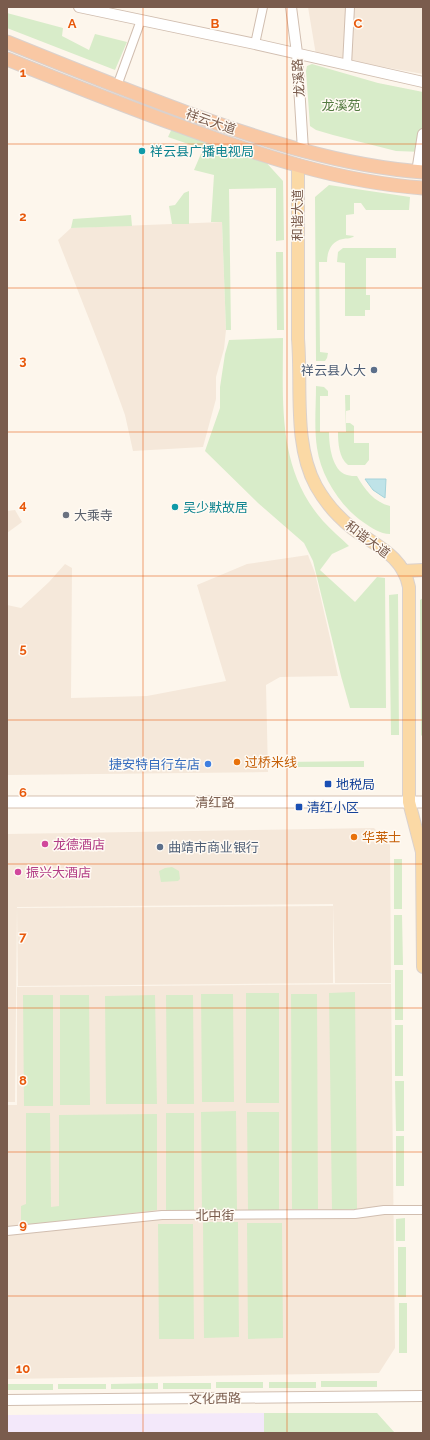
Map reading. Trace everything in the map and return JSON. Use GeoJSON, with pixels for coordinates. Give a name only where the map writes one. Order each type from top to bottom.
{"type":"FeatureCollection","features":[{"type":"Feature","properties":{"kind":"highway","name":"祥云大道"},"geometry":{"type":"LineString","coordinates":[[7,42],[205,119],[303,150],[369,165],[420,172]]}},
{"type":"Feature","properties":{"kind":"highway","name":"祥云大道"},"geometry":{"type":"LineString","coordinates":[[7,59],[164,120],[237,146],[298,165],[366,180],[423,188]]}},
{"type":"Feature","properties":{"kind":"highway"},"geometry":{"type":"LineString","coordinates":[[298,165],[303,150]]}},
{"type":"Feature","properties":{"kind":"main road","name":"和谐大道"},"geometry":{"type":"LineString","coordinates":[[298,165],[298,339],[302,439],[305,457],[316,487],[341,519],[386,551],[407,578],[409,802],[422,852],[423,967]]}},
{"type":"Feature","properties":{"kind":"main road"},"geometry":{"type":"LineString","coordinates":[[403,571],[423,570]]}},
{"type":"Feature","properties":{"kind":"main road","name":"清红路"},"geometry":{"type":"LineString","coordinates":[[7,802],[423,802]]}},
{"type":"Feature","properties":{"kind":"street"},"geometry":{"type":"LineString","coordinates":[[79,7],[255,44],[423,82]]}},
{"type":"Feature","properties":{"kind":"street"},"geometry":{"type":"LineString","coordinates":[[255,44],[262,7]]}},
{"type":"Feature","properties":{"kind":"street","name":"龙溪路"},"geometry":{"type":"LineString","coordinates":[[291,7],[303,150]]}},
{"type":"Feature","properties":{"kind":"street"},"geometry":{"type":"LineString","coordinates":[[348,65],[350,7]]}},
{"type":"Feature","properties":{"kind":"street"},"geometry":{"type":"LineString","coordinates":[[117,86],[141,20]]}},
{"type":"Feature","properties":{"kind":"street"},"geometry":{"type":"LineString","coordinates":[[420,172],[423,134]]}},
{"type":"Feature","properties":{"kind":"street","name":"北中街"},"geometry":{"type":"LineString","coordinates":[[7,1231],[162,1215],[355,1214],[384,1210],[423,1210]]}},
{"type":"Feature","properties":{"kind":"street","name":"文化西路"},"geometry":{"type":"LineString","coordinates":[[7,1400],[423,1396]]}},
{"type":"Feature","properties":{"kind":"shaded area"},"geometry":{"type":"Polygon","coordinates":[[[308,7],[423,7],[423,74],[316,55],[308,7]]]}},
{"type":"Feature","properties":{"kind":"shaded area"},"geometry":{"type":"Polygon","coordinates":[[[222,222],[226,330],[224,349],[216,377],[216,399],[203,447],[133,451],[125,415],[58,240],[71,228],[222,222]]]}},
{"type":"Feature","properties":{"kind":"shaded area"},"geometry":{"type":"Polygon","coordinates":[[[15,510],[22,522],[7,533],[7,511],[15,510]]]}},
{"type":"Feature","properties":{"kind":"shaded area"},"geometry":{"type":"Polygon","coordinates":[[[308,555],[315,573],[338,676],[280,677],[266,685],[268,772],[7,775],[7,605],[21,608],[49,582],[65,564],[72,568],[71,698],[147,696],[226,681],[197,585],[247,564],[308,555]]]}},
{"type":"Feature","properties":{"kind":"shaded area"},"geometry":{"type":"Polygon","coordinates":[[[374,828],[390,845],[391,983],[335,983],[333,904],[17,907],[15,1102],[7,1102],[7,834],[374,828]]]}},
{"type":"Feature","properties":{"kind":"shaded area"},"geometry":{"type":"Polygon","coordinates":[[[333,906],[333,983],[18,986],[17,908],[333,906]]]}},
{"type":"Feature","properties":{"kind":"shaded area"},"geometry":{"type":"Polygon","coordinates":[[[391,984],[395,1348],[379,1373],[7,1379],[7,1105],[17,1105],[17,987],[391,984]]]}},
{"type":"Feature","properties":{"kind":"shaded area"},"geometry":{"type":"Polygon","coordinates":[[[264,1413],[264,1433],[7,1433],[7,1415],[264,1413]]]}},
{"type":"Feature","properties":{"kind":"green space"},"geometry":{"type":"Polygon","coordinates":[[[7,13],[63,28],[62,36],[89,50],[95,34],[127,42],[115,70],[7,28],[7,13]]]}},
{"type":"Feature","properties":{"kind":"green space","name":"龙溪苑"},"geometry":{"type":"Polygon","coordinates":[[[312,64],[378,83],[423,92],[423,152],[396,151],[333,135],[316,130],[310,126],[306,71],[307,66],[312,64]]]}},
{"type":"Feature","properties":{"kind":"green space"},"geometry":{"type":"Polygon","coordinates":[[[174,124],[263,159],[283,181],[284,240],[276,241],[276,188],[229,189],[231,330],[226,330],[222,222],[211,222],[214,175],[194,170],[203,149],[168,137],[174,124]]]}},
{"type":"Feature","properties":{"kind":"green space"},"geometry":{"type":"Polygon","coordinates":[[[329,185],[410,197],[409,210],[366,210],[361,203],[354,203],[354,214],[346,215],[346,235],[354,236],[352,238],[335,242],[330,248],[327,262],[319,262],[320,352],[328,353],[325,361],[316,361],[315,197],[329,185]]]}},
{"type":"Feature","properties":{"kind":"green space"},"geometry":{"type":"Polygon","coordinates":[[[189,191],[189,224],[172,224],[169,206],[175,205],[184,193],[189,191]]]}},
{"type":"Feature","properties":{"kind":"green space"},"geometry":{"type":"Polygon","coordinates":[[[131,215],[132,226],[71,228],[73,219],[131,215]]]}},
{"type":"Feature","properties":{"kind":"green space"},"geometry":{"type":"Polygon","coordinates":[[[343,248],[396,248],[396,258],[366,258],[366,295],[370,295],[370,310],[365,310],[365,316],[345,316],[345,263],[337,262],[338,252],[343,248]]]}},
{"type":"Feature","properties":{"kind":"green space"},"geometry":{"type":"Polygon","coordinates":[[[276,252],[283,252],[284,330],[277,330],[276,252]]]}},
{"type":"Feature","properties":{"kind":"green space"},"geometry":{"type":"Polygon","coordinates":[[[283,338],[283,387],[286,434],[290,457],[297,480],[308,501],[323,521],[349,546],[332,554],[320,570],[355,602],[377,577],[385,578],[386,708],[350,708],[313,561],[304,543],[258,503],[205,451],[220,408],[220,387],[225,354],[229,340],[283,338]]]}},
{"type":"Feature","properties":{"kind":"green space"},"geometry":{"type":"Polygon","coordinates":[[[316,386],[324,387],[328,391],[328,396],[320,396],[320,432],[329,432],[332,457],[335,463],[342,473],[357,476],[370,495],[379,502],[390,506],[390,534],[376,530],[363,522],[339,499],[327,480],[319,459],[316,440],[316,386]]]}},
{"type":"Feature","properties":{"kind":"green space"},"geometry":{"type":"Polygon","coordinates":[[[345,395],[350,395],[350,410],[346,411],[346,423],[350,423],[354,426],[354,443],[369,443],[369,460],[365,465],[348,465],[345,462],[340,450],[338,432],[346,432],[345,395]]]}},
{"type":"Feature","properties":{"kind":"green space"},"geometry":{"type":"Polygon","coordinates":[[[398,594],[399,735],[391,735],[389,595],[398,594]]]}},
{"type":"Feature","properties":{"kind":"green space"},"geometry":{"type":"Polygon","coordinates":[[[423,598],[423,737],[421,735],[420,600],[423,598]]]}},
{"type":"Feature","properties":{"kind":"green space"},"geometry":{"type":"Polygon","coordinates":[[[364,761],[364,767],[284,767],[284,762],[364,761]]]}},
{"type":"Feature","properties":{"kind":"green space"},"geometry":{"type":"Polygon","coordinates":[[[394,859],[402,859],[402,909],[394,909],[394,859]]]}},
{"type":"Feature","properties":{"kind":"green space"},"geometry":{"type":"Polygon","coordinates":[[[172,867],[179,871],[180,879],[178,881],[161,882],[159,871],[172,867]]]}},
{"type":"Feature","properties":{"kind":"green space"},"geometry":{"type":"Polygon","coordinates":[[[394,915],[402,915],[403,965],[394,965],[394,915]]]}},
{"type":"Feature","properties":{"kind":"green space"},"geometry":{"type":"Polygon","coordinates":[[[395,970],[403,970],[403,1020],[395,1020],[395,970]]]}},
{"type":"Feature","properties":{"kind":"green space"},"geometry":{"type":"Polygon","coordinates":[[[355,992],[357,1209],[332,1210],[329,993],[355,992]]]}},
{"type":"Feature","properties":{"kind":"green space"},"geometry":{"type":"Polygon","coordinates":[[[246,993],[279,993],[279,1103],[246,1103],[246,993]]]}},
{"type":"Feature","properties":{"kind":"green space"},"geometry":{"type":"Polygon","coordinates":[[[201,994],[233,994],[234,1102],[202,1102],[201,994]]]}},
{"type":"Feature","properties":{"kind":"green space"},"geometry":{"type":"Polygon","coordinates":[[[291,994],[317,994],[318,1209],[292,1209],[291,994]]]}},
{"type":"Feature","properties":{"kind":"green space"},"geometry":{"type":"Polygon","coordinates":[[[23,995],[53,995],[53,1106],[24,1106],[23,995]]]}},
{"type":"Feature","properties":{"kind":"green space"},"geometry":{"type":"Polygon","coordinates":[[[60,995],[89,995],[90,1105],[60,1105],[60,995]]]}},
{"type":"Feature","properties":{"kind":"green space"},"geometry":{"type":"Polygon","coordinates":[[[155,995],[157,1104],[106,1104],[105,996],[155,995]]]}},
{"type":"Feature","properties":{"kind":"green space"},"geometry":{"type":"Polygon","coordinates":[[[166,995],[193,995],[194,1104],[167,1104],[166,995]]]}},
{"type":"Feature","properties":{"kind":"green space"},"geometry":{"type":"Polygon","coordinates":[[[395,1025],[403,1025],[403,1076],[395,1076],[395,1025]]]}},
{"type":"Feature","properties":{"kind":"green space"},"geometry":{"type":"Polygon","coordinates":[[[395,1081],[404,1081],[404,1131],[396,1131],[395,1081]]]}},
{"type":"Feature","properties":{"kind":"green space"},"geometry":{"type":"Polygon","coordinates":[[[236,1111],[237,1211],[202,1212],[201,1112],[236,1111]]]}},
{"type":"Feature","properties":{"kind":"green space"},"geometry":{"type":"Polygon","coordinates":[[[247,1112],[279,1112],[279,1212],[248,1212],[247,1112]]]}},
{"type":"Feature","properties":{"kind":"green space"},"geometry":{"type":"Polygon","coordinates":[[[26,1113],[50,1113],[51,1207],[59,1206],[59,1115],[157,1114],[157,1210],[21,1227],[21,1206],[26,1204],[26,1113]]]}},
{"type":"Feature","properties":{"kind":"green space"},"geometry":{"type":"Polygon","coordinates":[[[166,1113],[194,1113],[194,1212],[166,1212],[166,1113]]]}},
{"type":"Feature","properties":{"kind":"green space"},"geometry":{"type":"Polygon","coordinates":[[[396,1136],[404,1136],[404,1186],[396,1186],[396,1136]]]}},
{"type":"Feature","properties":{"kind":"green space"},"geometry":{"type":"Polygon","coordinates":[[[405,1218],[405,1241],[396,1241],[396,1219],[405,1218]]]}},
{"type":"Feature","properties":{"kind":"green space"},"geometry":{"type":"Polygon","coordinates":[[[203,1222],[238,1222],[239,1337],[204,1338],[203,1222]]]}},
{"type":"Feature","properties":{"kind":"green space"},"geometry":{"type":"Polygon","coordinates":[[[247,1223],[282,1223],[283,1338],[248,1339],[247,1223]]]}},
{"type":"Feature","properties":{"kind":"green space"},"geometry":{"type":"Polygon","coordinates":[[[158,1224],[193,1224],[194,1339],[159,1339],[158,1224]]]}},
{"type":"Feature","properties":{"kind":"green space"},"geometry":{"type":"Polygon","coordinates":[[[398,1247],[406,1247],[406,1297],[398,1297],[398,1247]]]}},
{"type":"Feature","properties":{"kind":"green space"},"geometry":{"type":"Polygon","coordinates":[[[399,1303],[407,1303],[407,1353],[399,1353],[399,1303]]]}},
{"type":"Feature","properties":{"kind":"green space"},"geometry":{"type":"Polygon","coordinates":[[[321,1381],[377,1381],[377,1387],[321,1387],[321,1381]]]}},
{"type":"Feature","properties":{"kind":"green space"},"geometry":{"type":"Polygon","coordinates":[[[216,1382],[263,1382],[263,1388],[216,1388],[216,1382]]]}},
{"type":"Feature","properties":{"kind":"green space"},"geometry":{"type":"Polygon","coordinates":[[[269,1382],[316,1382],[316,1388],[269,1388],[269,1382]]]}},
{"type":"Feature","properties":{"kind":"green space"},"geometry":{"type":"Polygon","coordinates":[[[158,1383],[158,1389],[111,1389],[111,1384],[158,1383]]]}},
{"type":"Feature","properties":{"kind":"green space"},"geometry":{"type":"Polygon","coordinates":[[[163,1383],[211,1383],[211,1389],[163,1389],[163,1383]]]}},
{"type":"Feature","properties":{"kind":"green space"},"geometry":{"type":"Polygon","coordinates":[[[7,1384],[53,1384],[53,1390],[7,1390],[7,1384]]]}},
{"type":"Feature","properties":{"kind":"green space"},"geometry":{"type":"Polygon","coordinates":[[[58,1384],[106,1384],[106,1389],[58,1389],[58,1384]]]}},
{"type":"Feature","properties":{"kind":"green space"},"geometry":{"type":"Polygon","coordinates":[[[264,1413],[377,1413],[395,1433],[264,1433],[264,1413]]]}},
{"type":"Feature","properties":{"kind":"water"},"geometry":{"type":"Polygon","coordinates":[[[365,479],[386,479],[385,498],[373,490],[365,479]]]}},
{"type":"Feature","properties":{"kind":"place","name":"祥云县广播电视局"},"geometry":{"type":"Point","coordinates":[142,151]}},
{"type":"Feature","properties":{"kind":"place","name":"祥云县人大"},"geometry":{"type":"Point","coordinates":[374,370]}},
{"type":"Feature","properties":{"kind":"place","name":"吴少默故居"},"geometry":{"type":"Point","coordinates":[175,507]}},
{"type":"Feature","properties":{"kind":"place","name":"大乘寺"},"geometry":{"type":"Point","coordinates":[66,515]}},
{"type":"Feature","properties":{"kind":"place","name":"过桥米线"},"geometry":{"type":"Point","coordinates":[237,762]}},
{"type":"Feature","properties":{"kind":"place","name":"捷安特自行车店"},"geometry":{"type":"Point","coordinates":[208,764]}},
{"type":"Feature","properties":{"kind":"place","name":"地税局"},"geometry":{"type":"Point","coordinates":[328,784]}},
{"type":"Feature","properties":{"kind":"place","name":"清红小区"},"geometry":{"type":"Point","coordinates":[299,807]}},
{"type":"Feature","properties":{"kind":"place","name":"华莱士"},"geometry":{"type":"Point","coordinates":[354,837]}},
{"type":"Feature","properties":{"kind":"place","name":"龙德酒店"},"geometry":{"type":"Point","coordinates":[45,844]}},
{"type":"Feature","properties":{"kind":"place","name":"曲靖市商业银行"},"geometry":{"type":"Point","coordinates":[160,847]}},
{"type":"Feature","properties":{"kind":"place","name":"振兴大酒店"},"geometry":{"type":"Point","coordinates":[18,872]}}]}
